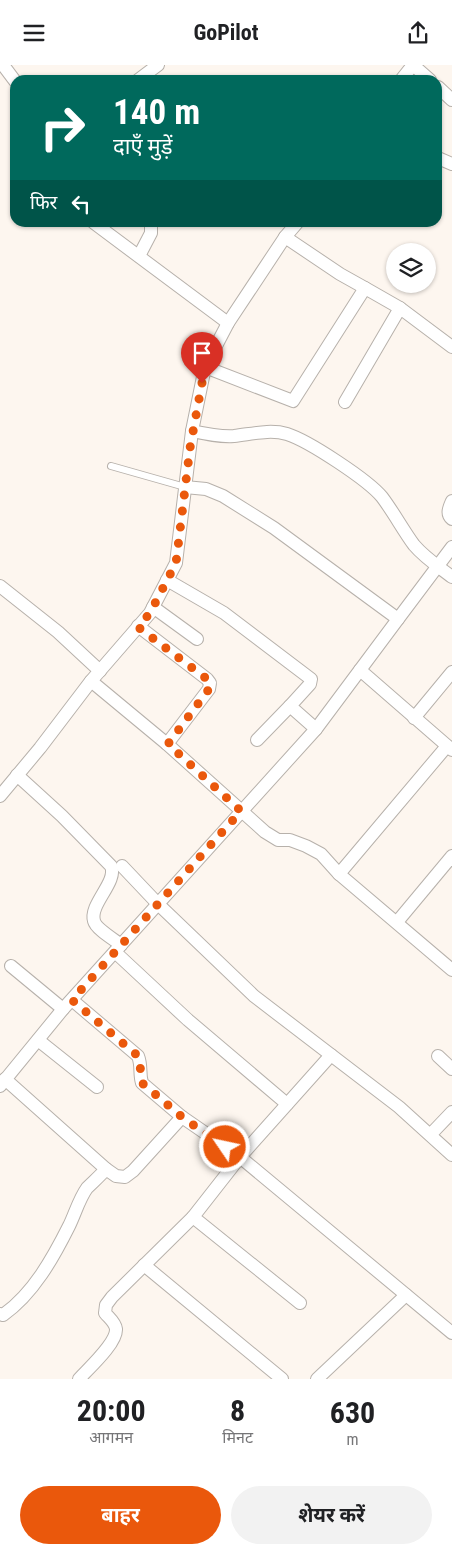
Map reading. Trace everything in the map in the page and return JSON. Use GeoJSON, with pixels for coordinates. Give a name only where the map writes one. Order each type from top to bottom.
{"type":"FeatureCollection","features":[{"type":"Feature","properties":{"kind":"street"},"geometry":{"type":"LineString","coordinates":[[145,75],[158,65]]}},
{"type":"Feature","properties":{"kind":"street"},"geometry":{"type":"LineString","coordinates":[[405,75],[413,65],[424,75]]}},
{"type":"Feature","properties":{"kind":"street"},"geometry":{"type":"LineString","coordinates":[[442,91],[452,100]]}},
{"type":"Feature","properties":{"kind":"street"},"geometry":{"type":"LineString","coordinates":[[99,227],[228,323]]}},
{"type":"Feature","properties":{"kind":"street"},"geometry":{"type":"LineString","coordinates":[[139,256],[151,233],[152,227]]}},
{"type":"Feature","properties":{"kind":"street"},"geometry":{"type":"LineString","coordinates":[[0,796],[40,748],[91,681],[138,627],[153,607],[176,563],[192,431],[205,367],[228,323],[294,227]]}},
{"type":"Feature","properties":{"kind":"street"},"geometry":{"type":"LineString","coordinates":[[285,237],[340,274],[400,308],[452,347]]}},
{"type":"Feature","properties":{"kind":"street"},"geometry":{"type":"LineString","coordinates":[[205,367],[292,401],[366,288]]}},
{"type":"Feature","properties":{"kind":"street"},"geometry":{"type":"LineString","coordinates":[[345,402],[400,308]]}},
{"type":"Feature","properties":{"kind":"street"},"geometry":{"type":"LineString","coordinates":[[192,431],[219,436],[272,432],[286,434],[299,439],[373,488],[382,497],[415,546],[452,577]]}},
{"type":"Feature","properties":{"kind":"street"},"geometry":{"type":"LineString","coordinates":[[185,487],[206,489],[230,501],[274,528],[398,619]]}},
{"type":"Feature","properties":{"kind":"street"},"geometry":{"type":"LineString","coordinates":[[452,501],[448,515],[452,519]]}},
{"type":"Feature","properties":{"kind":"street"},"geometry":{"type":"LineString","coordinates":[[182,1117],[133,1171],[125,1177],[116,1176],[3,1083],[67,1004],[316,729],[452,547]]}},
{"type":"Feature","properties":{"kind":"street"},"geometry":{"type":"LineString","coordinates":[[167,580],[224,613],[310,679],[310,684],[257,740]]}},
{"type":"Feature","properties":{"kind":"street"},"geometry":{"type":"LineString","coordinates":[[0,586],[58,632],[100,671]]}},
{"type":"Feature","properties":{"kind":"street"},"geometry":{"type":"LineString","coordinates":[[153,607],[197,639]]}},
{"type":"Feature","properties":{"kind":"street"},"geometry":{"type":"LineString","coordinates":[[138,627],[210,683],[209,689],[168,744]]}},
{"type":"Feature","properties":{"kind":"street"},"geometry":{"type":"LineString","coordinates":[[339,874],[450,748],[360,670]]}},
{"type":"Feature","properties":{"kind":"street"},"geometry":{"type":"LineString","coordinates":[[414,717],[452,672]]}},
{"type":"Feature","properties":{"kind":"street"},"geometry":{"type":"LineString","coordinates":[[91,681],[168,744],[265,832],[278,840],[290,841],[306,846],[321,855],[339,874],[452,970]]}},
{"type":"Feature","properties":{"kind":"street"},"geometry":{"type":"LineString","coordinates":[[290,706],[316,729]]}},
{"type":"Feature","properties":{"kind":"street"},"geometry":{"type":"LineString","coordinates":[[17,775],[111,866],[112,874],[94,913],[94,922],[98,927],[188,1020],[287,1104]]}},
{"type":"Feature","properties":{"kind":"street"},"geometry":{"type":"LineString","coordinates":[[397,922],[448,871],[452,856]]}},
{"type":"Feature","properties":{"kind":"street"},"geometry":{"type":"LineString","coordinates":[[122,866],[158,905],[254,996],[399,1107],[431,1134],[451,1156]]}},
{"type":"Feature","properties":{"kind":"street"},"geometry":{"type":"LineString","coordinates":[[11,966],[138,1056],[142,1065],[139,1075],[142,1083],[182,1117],[240,1157],[452,1333]]}},
{"type":"Feature","properties":{"kind":"street"},"geometry":{"type":"LineString","coordinates":[[38,1040],[97,1087]]}},
{"type":"Feature","properties":{"kind":"street"},"geometry":{"type":"LineString","coordinates":[[79,1379],[113,1340],[116,1331],[114,1323],[105,1313],[106,1305],[112,1297],[193,1217],[240,1157],[331,1055]]}},
{"type":"Feature","properties":{"kind":"street"},"geometry":{"type":"LineString","coordinates":[[438,1056],[452,1069]]}},
{"type":"Feature","properties":{"kind":"street"},"geometry":{"type":"LineString","coordinates":[[431,1134],[452,1112]]}},
{"type":"Feature","properties":{"kind":"street"},"geometry":{"type":"LineString","coordinates":[[0,1314],[3,1315],[11,1309],[31,1289],[62,1240],[81,1198],[106,1169]]}},
{"type":"Feature","properties":{"kind":"street"},"geometry":{"type":"LineString","coordinates":[[193,1217],[300,1303]]}},
{"type":"Feature","properties":{"kind":"street"},"geometry":{"type":"LineString","coordinates":[[144,1265],[282,1379]]}},
{"type":"Feature","properties":{"kind":"street"},"geometry":{"type":"LineString","coordinates":[[317,1379],[406,1295]]}},
{"type":"Feature","properties":{"kind":"lane"},"geometry":{"type":"LineString","coordinates":[[111,466],[185,487]]}},
{"type":"Feature","properties":{"kind":"route"},"geometry":{"type":"LineString","coordinates":[[202,383],[192,431],[176,563],[150,613],[138,627],[210,683],[209,689],[168,744],[241,811],[72,1000],[138,1056],[142,1065],[139,1075],[142,1083],[182,1117],[225,1147]]}}]}
